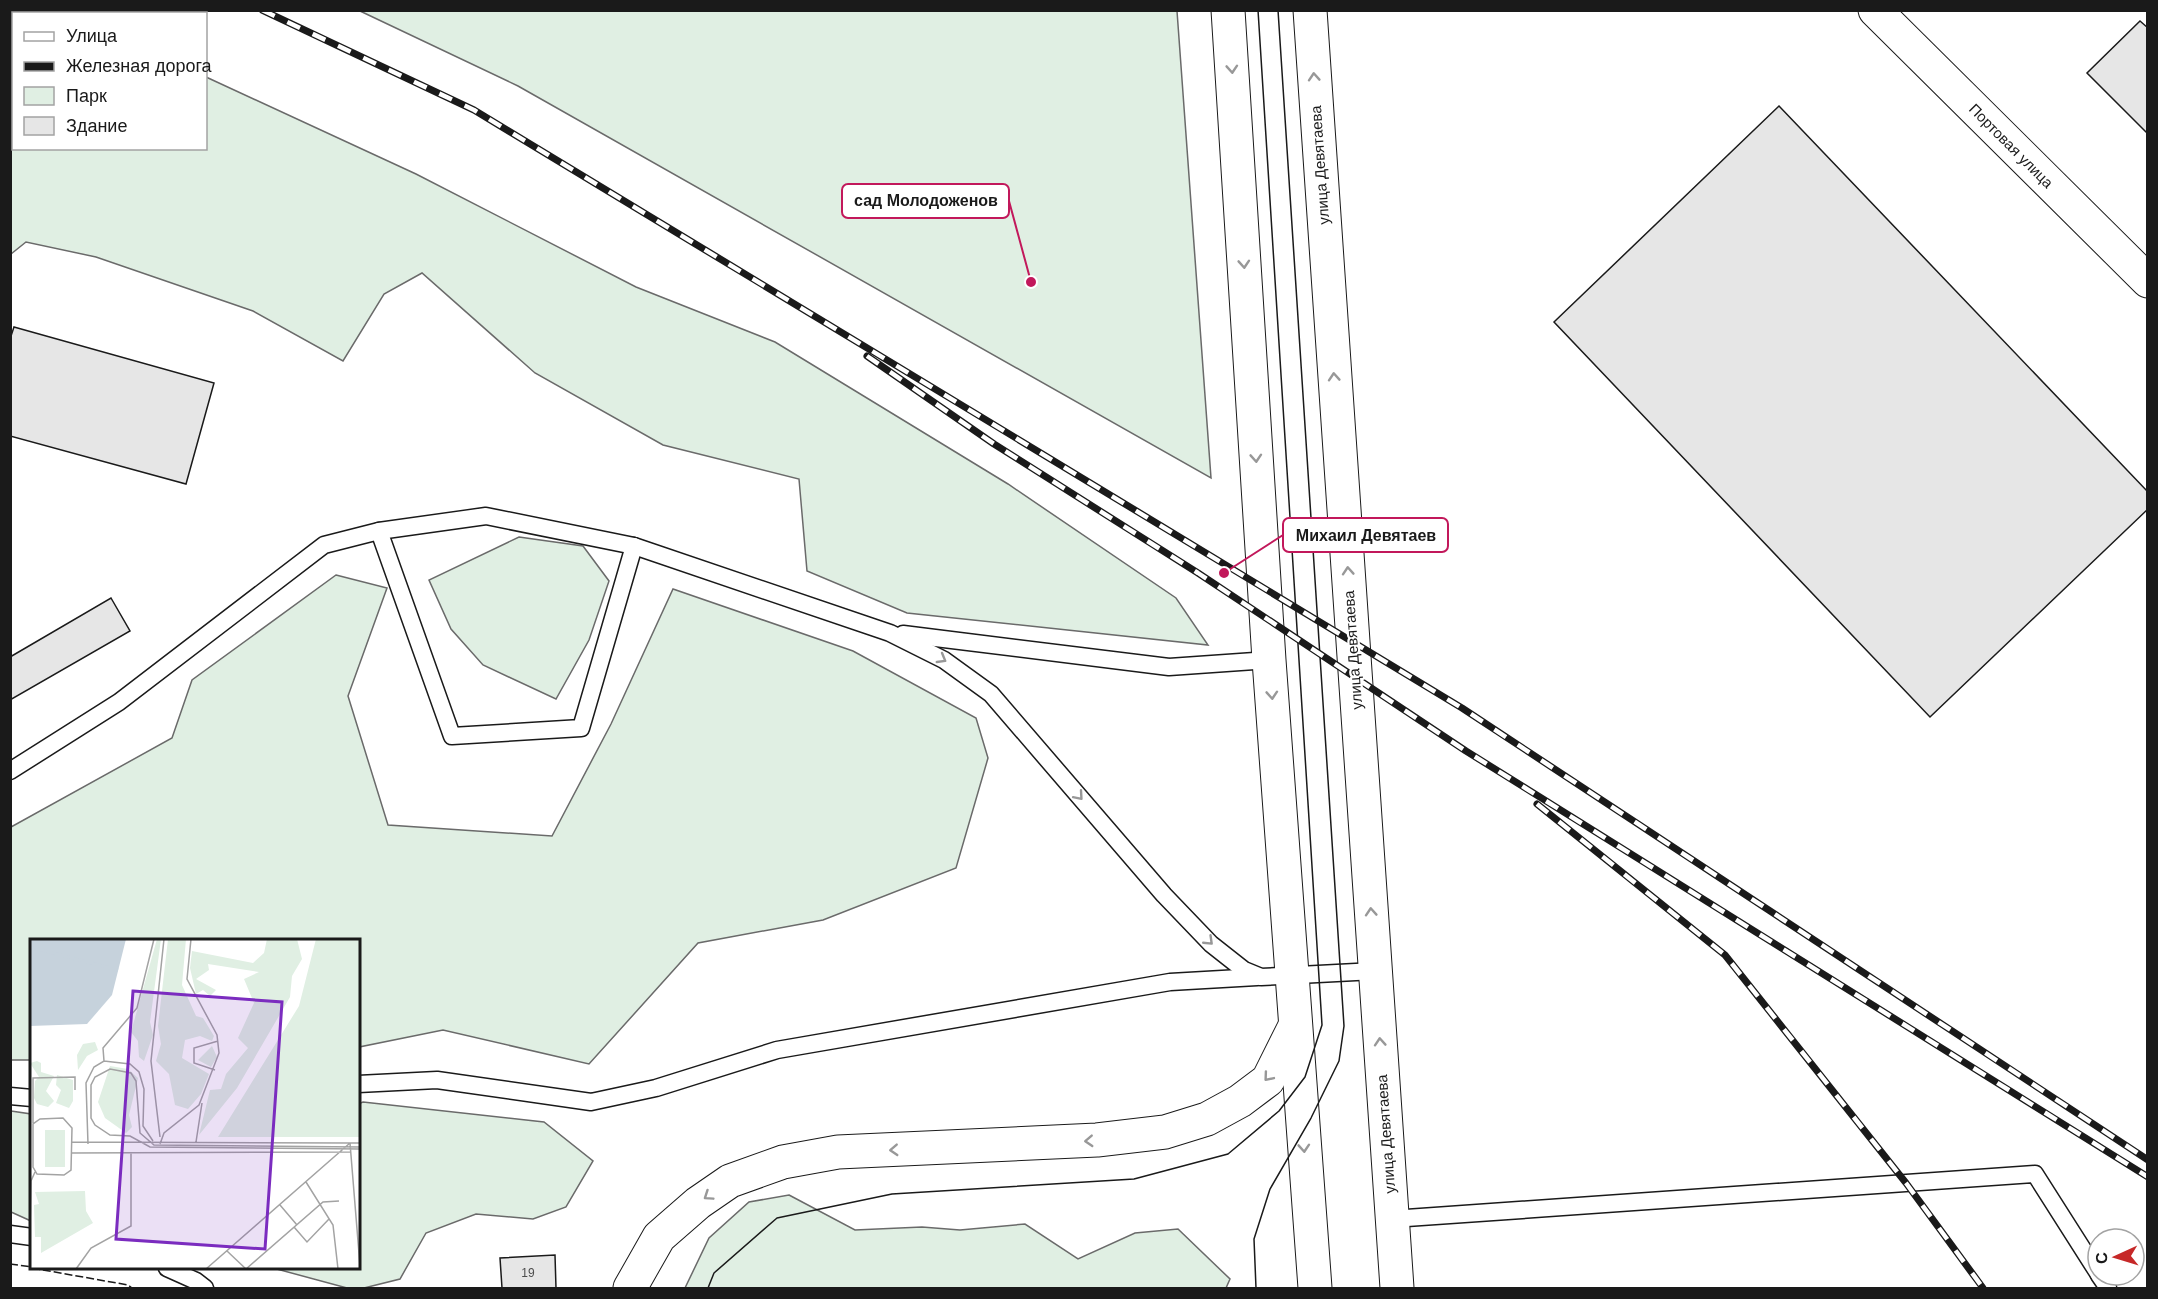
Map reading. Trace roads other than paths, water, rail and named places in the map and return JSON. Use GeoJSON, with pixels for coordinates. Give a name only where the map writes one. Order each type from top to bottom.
{"type":"FeatureCollection","features":[{"type":"Feature","properties":{"kind":"street"},"geometry":{"type":"LineString","coordinates":[[1228,10],[1269,660],[1277,977],[1295,1026],[1315,1288]]}},
{"type":"Feature","properties":{"kind":"street","name":"улица Девятаева"},"geometry":{"type":"LineString","coordinates":[[1310,10],[1397,1288]]}},
{"type":"Feature","properties":{"kind":"street","name":"Портовая улица"},"geometry":{"type":"LineString","coordinates":[[1875,10],[2148,281]]}},
{"type":"Feature","properties":{"kind":"street"},"geometry":{"type":"LineString","coordinates":[[630,1288],[659,1237],[698,1203],[730,1181],[783,1162],[838,1152],[1097,1140],[1165,1132],[1207,1119],[1240,1101],[1268,1080],[1295,1026]]}},
{"type":"Feature","properties":{"kind":"lane"},"geometry":{"type":"LineString","coordinates":[[10,771],[119,702],[324,545],[379,531],[486,516],[634,546],[890,633],[944,660],[992,694],[1211,944],[1244,970],[1277,977]]}},
{"type":"Feature","properties":{"kind":"lane"},"geometry":{"type":"LineString","coordinates":[[379,531],[452,736],[580,728],[634,546]]}},
{"type":"Feature","properties":{"kind":"lane"},"geometry":{"type":"LineString","coordinates":[[890,633],[1169,667],[1269,660]]}},
{"type":"Feature","properties":{"kind":"lane"},"geometry":{"type":"LineString","coordinates":[[360,1084],[437,1080],[591,1102],[656,1088],[777,1050],[1170,982],[1375,971]]}},
{"type":"Feature","properties":{"kind":"lane"},"geometry":{"type":"LineString","coordinates":[[10,1096],[30,1098]]}},
{"type":"Feature","properties":{"kind":"lane"},"geometry":{"type":"LineString","coordinates":[[1392,1219],[2035,1174],[2086,1254]]}},
{"type":"Feature","properties":{"kind":"lane"},"geometry":{"type":"LineString","coordinates":[[10,1234],[30,1238]]}},
{"type":"Feature","properties":{"kind":"lane"},"geometry":{"type":"LineString","coordinates":[[168,1269],[196,1281],[205,1288]]}},
{"type":"Feature","properties":{"kind":"tram line"},"geometry":{"type":"LineString","coordinates":[[708,1288],[714,1273],[777,1218],[892,1194],[1134,1179],[1228,1154],[1279,1111],[1305,1077],[1322,1025],[1258,10]]}},
{"type":"Feature","properties":{"kind":"tram line"},"geometry":{"type":"LineString","coordinates":[[1256,1288],[1254,1239],[1270,1189],[1311,1118],[1339,1061],[1344,1026],[1278,10]]}},
{"type":"Feature","properties":{"kind":"railway"},"geometry":{"type":"LineString","coordinates":[[262,10],[474,110],[1462,708],[2148,1160]]}},
{"type":"Feature","properties":{"kind":"railway"},"geometry":{"type":"LineString","coordinates":[[867,356],[994,444],[1198,573],[1466,751],[2148,1177]]}},
{"type":"Feature","properties":{"kind":"railway"},"geometry":{"type":"LineString","coordinates":[[1537,804],[1725,955],[1906,1183],[1983,1288]]}},
{"type":"Feature","properties":{"kind":"place","name":"сад Молодоженов"},"geometry":{"type":"Point","coordinates":[1031,282]}},
{"type":"Feature","properties":{"kind":"place","name":"Михаил Девятаев"},"geometry":{"type":"Point","coordinates":[1224,573]}}]}
